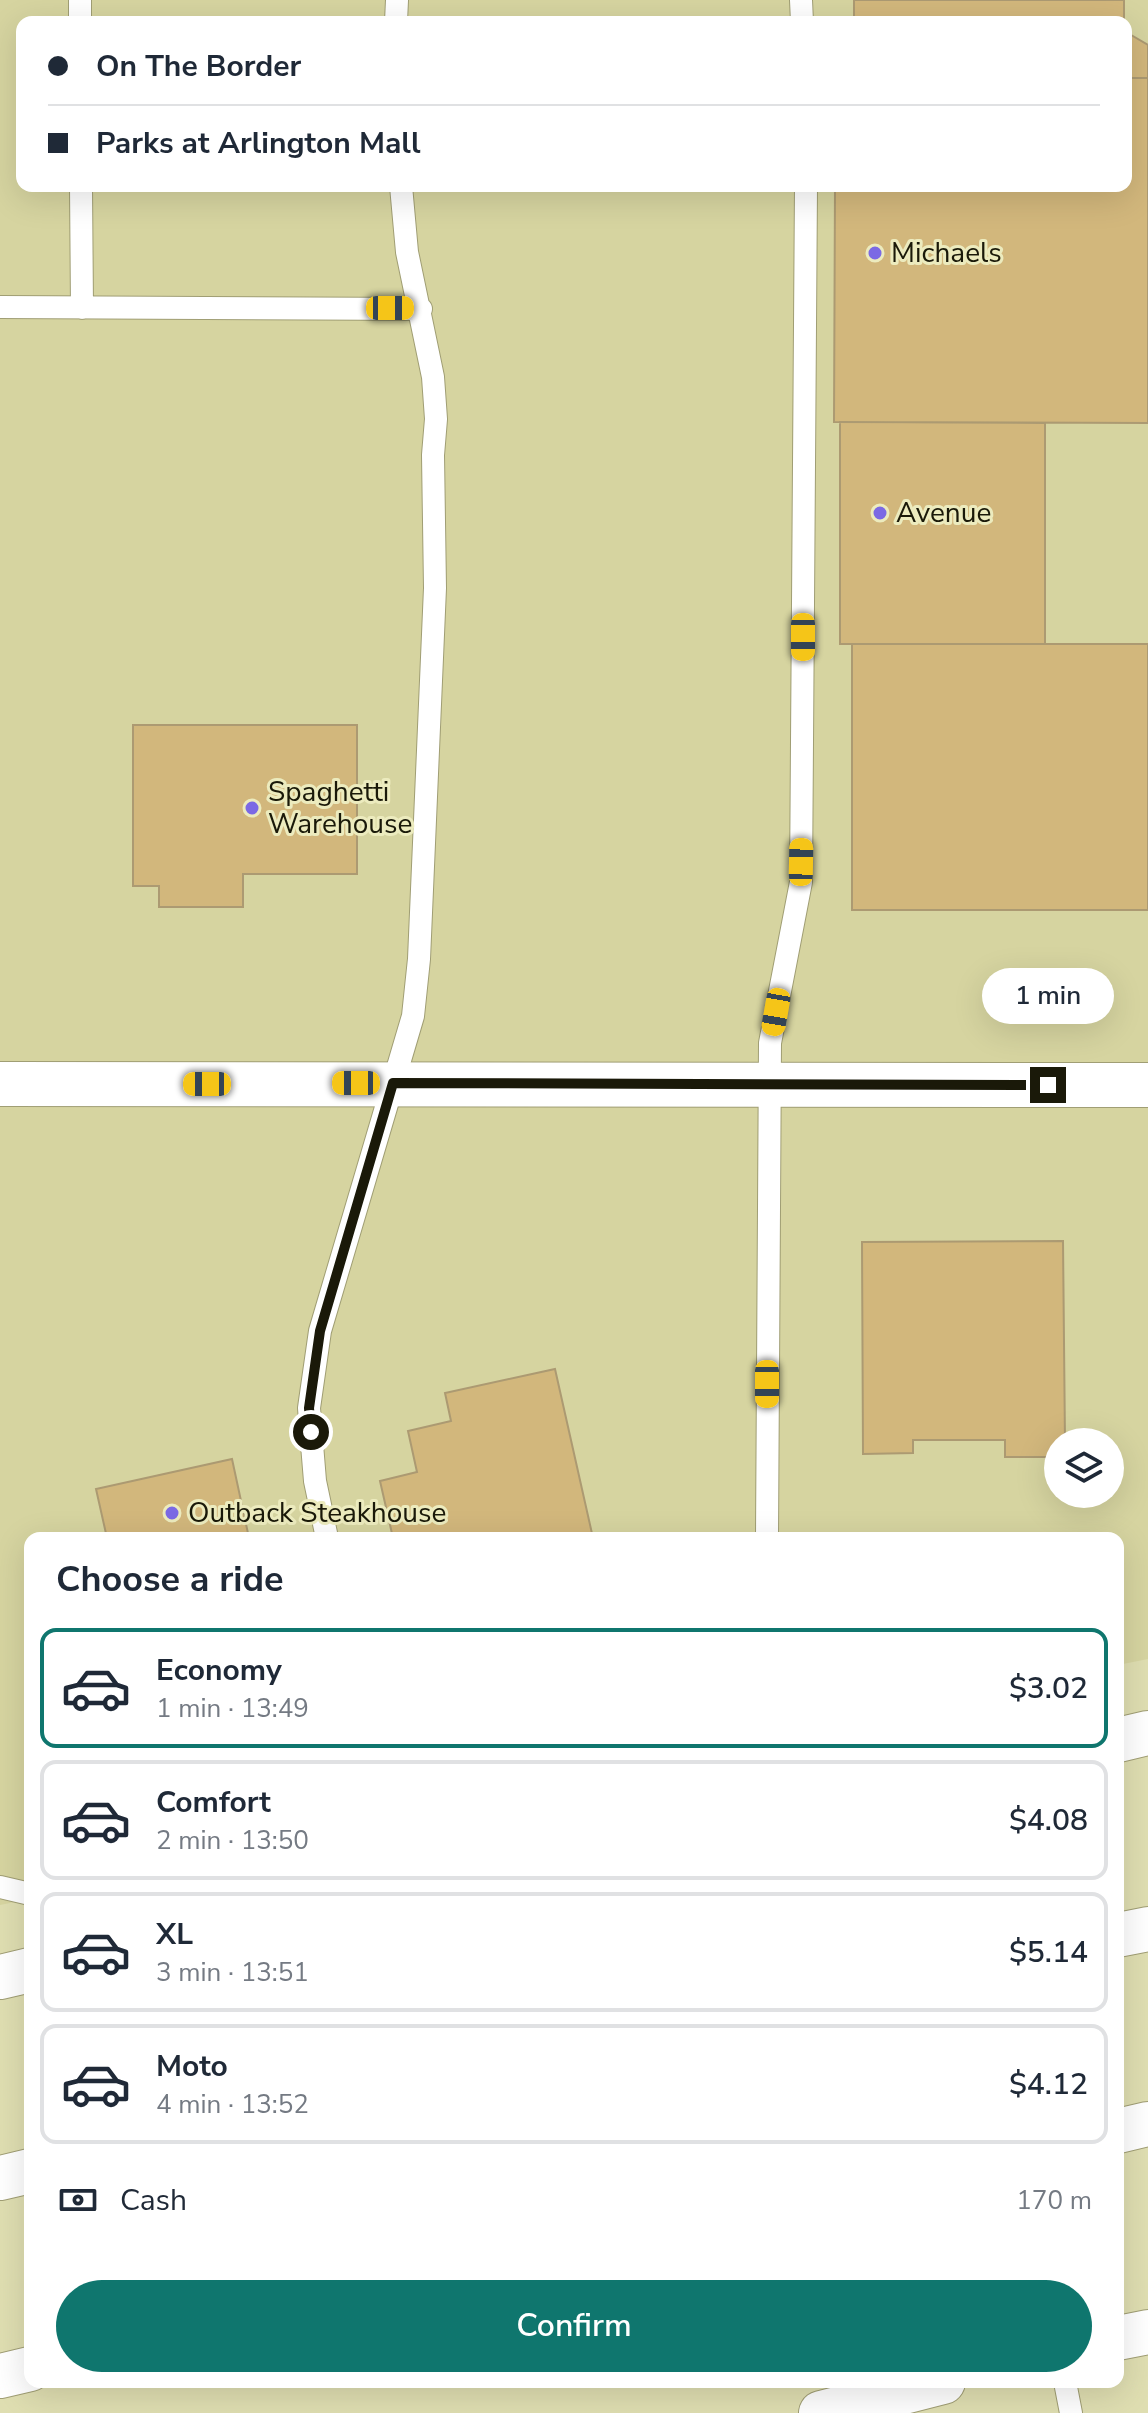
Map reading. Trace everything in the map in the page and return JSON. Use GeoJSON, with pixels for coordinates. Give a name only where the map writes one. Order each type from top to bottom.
{"type":"FeatureCollection","features":[{"type":"Feature","properties":{"kind":"main road"},"geometry":{"type":"LineString","coordinates":[[0,1084],[1148,1085]]}},
{"type":"Feature","properties":{"kind":"main road"},"geometry":{"type":"LineString","coordinates":[[1124,1739],[1148,1733]]}},
{"type":"Feature","properties":{"kind":"main road"},"geometry":{"type":"LineString","coordinates":[[1124,1934],[1148,1929]]}},
{"type":"Feature","properties":{"kind":"main road"},"geometry":{"type":"LineString","coordinates":[[0,1977],[24,1971]]}},
{"type":"Feature","properties":{"kind":"main road"},"geometry":{"type":"LineString","coordinates":[[1124,2130],[1148,2124]]}},
{"type":"Feature","properties":{"kind":"main road"},"geometry":{"type":"LineString","coordinates":[[0,2178],[24,2172]]}},
{"type":"Feature","properties":{"kind":"main road"},"geometry":{"type":"LineString","coordinates":[[1124,2337],[1148,2332]]}},
{"type":"Feature","properties":{"kind":"main road"},"geometry":{"type":"LineString","coordinates":[[0,2376],[24,2370]]}},
{"type":"Feature","properties":{"kind":"main road"},"geometry":{"type":"LineString","coordinates":[[821,2413],[919,2388]]}},
{"type":"Feature","properties":{"kind":"lane"},"geometry":{"type":"LineString","coordinates":[[81,192],[82,308]]}},
{"type":"Feature","properties":{"kind":"lane"},"geometry":{"type":"LineString","coordinates":[[326,1532],[315,1481],[309,1408],[320,1331],[413,1016],[419,959],[435,588],[433,455],[436,419],[433,377],[407,252],[402,192]]}},
{"type":"Feature","properties":{"kind":"lane"},"geometry":{"type":"LineString","coordinates":[[767,1532],[770,1043],[801,882],[806,192]]}},
{"type":"Feature","properties":{"kind":"lane"},"geometry":{"type":"LineString","coordinates":[[0,307],[421,309]]}},
{"type":"Feature","properties":{"kind":"lane"},"geometry":{"type":"LineString","coordinates":[[0,1887],[24,1893]]}},
{"type":"Feature","properties":{"kind":"lane"},"geometry":{"type":"LineString","coordinates":[[1066,2388],[1071,2413]]}},
{"type":"Feature","properties":{"kind":"shaded area"},"geometry":{"type":"Polygon","coordinates":[[[0,0],[1148,0],[1148,1659],[1124,1664],[1124,1532],[24,1532],[24,1900],[0,1905],[0,0]]]}},
{"type":"Feature","properties":{"kind":"building"},"geometry":{"type":"Polygon","coordinates":[[[854,0],[1124,0],[1124,16],[854,16],[854,0]]]}},
{"type":"Feature","properties":{"kind":"building"},"geometry":{"type":"Polygon","coordinates":[[[1132,36],[1148,45],[1148,78],[1132,78],[1132,36]]]}},
{"type":"Feature","properties":{"kind":"building"},"geometry":{"type":"Polygon","coordinates":[[[1132,78],[1148,78],[1148,423],[834,422],[835,192],[1132,192],[1132,78]]]}},
{"type":"Feature","properties":{"kind":"building"},"geometry":{"type":"Polygon","coordinates":[[[840,422],[1045,423],[1045,644],[840,644],[840,422]]]}},
{"type":"Feature","properties":{"kind":"building"},"geometry":{"type":"Polygon","coordinates":[[[852,644],[1148,644],[1148,910],[852,910],[852,644]]]}},
{"type":"Feature","properties":{"kind":"building"},"geometry":{"type":"Polygon","coordinates":[[[133,725],[357,725],[357,874],[243,874],[243,907],[159,907],[159,886],[133,886],[133,725]]]}},
{"type":"Feature","properties":{"kind":"building"},"geometry":{"type":"Polygon","coordinates":[[[1063,1241],[1065,1428],[1044,1428],[1044,1457],[1005,1457],[1005,1440],[913,1440],[913,1453],[863,1454],[862,1242],[1063,1241]]]}},
{"type":"Feature","properties":{"kind":"building"},"geometry":{"type":"Polygon","coordinates":[[[555,1369],[592,1532],[392,1532],[380,1481],[417,1472],[408,1431],[451,1421],[445,1393],[555,1369]]]}},
{"type":"Feature","properties":{"kind":"building","name":"Outback Steakhouse"},"geometry":{"type":"Polygon","coordinates":[[[232,1459],[248,1532],[106,1532],[96,1489],[232,1459]]]}},
{"type":"Feature","properties":{"kind":"place","name":"Michaels"},"geometry":{"type":"Point","coordinates":[875,253]}},
{"type":"Feature","properties":{"kind":"place","name":"Avenue"},"geometry":{"type":"Point","coordinates":[880,513]}},
{"type":"Feature","properties":{"kind":"place","name":"Spaghetti Warehouse"},"geometry":{"type":"Point","coordinates":[252,808]}},
{"type":"Feature","properties":{"kind":"place","name":"Outback Steakhouse"},"geometry":{"type":"Point","coordinates":[172,1513]}},
{"type":"Feature","properties":{"kind":"route"},"geometry":{"type":"LineString","coordinates":[[311,1432],[309,1408],[320,1331],[393,1083],[1048,1085]]}}]}
